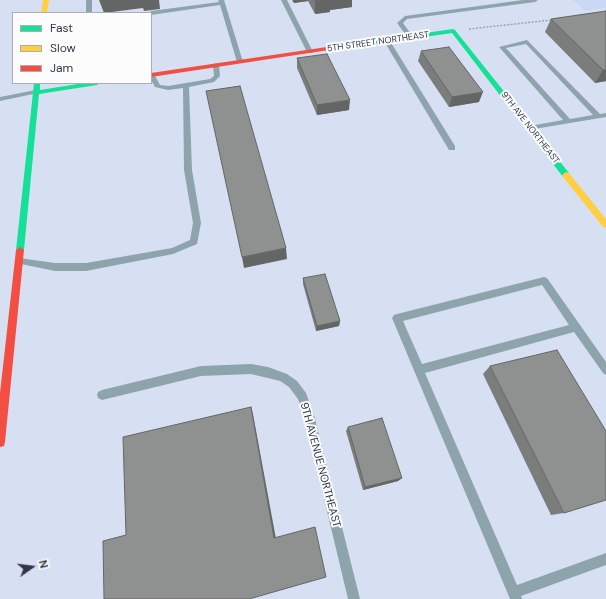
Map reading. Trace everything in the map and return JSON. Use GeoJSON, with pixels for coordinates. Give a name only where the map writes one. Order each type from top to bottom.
{"type":"FeatureCollection","features":[{"type":"Feature","properties":{"kind":"street"},"geometry":{"type":"LineString","coordinates":[[44,12],[46,0]]}},
{"type":"Feature","properties":{"kind":"street","name":"5TH STREET NORTHEAST"},"geometry":{"type":"LineString","coordinates":[[152,75],[453,31]]}},
{"type":"Feature","properties":{"kind":"street","name":"9TH AVE NORTHEAST"},"geometry":{"type":"LineString","coordinates":[[453,31],[606,225]]}},
{"type":"Feature","properties":{"kind":"street"},"geometry":{"type":"LineString","coordinates":[[0,442],[37,87],[82,84]]}},
{"type":"Feature","properties":{"kind":"lane"},"geometry":{"type":"LineString","coordinates":[[89,0],[89,12]]}},
{"type":"Feature","properties":{"kind":"lane"},"geometry":{"type":"LineString","coordinates":[[284,0],[310,52]]}},
{"type":"Feature","properties":{"kind":"lane"},"geometry":{"type":"LineString","coordinates":[[410,37],[400,23],[405,18],[535,0]]}},
{"type":"Feature","properties":{"kind":"lane"},"geometry":{"type":"LineString","coordinates":[[152,13],[221,1],[240,62]]}},
{"type":"Feature","properties":{"kind":"lane"},"geometry":{"type":"LineString","coordinates":[[387,41],[452,148]]}},
{"type":"Feature","properties":{"kind":"lane"},"geometry":{"type":"LineString","coordinates":[[568,121],[502,47],[527,42],[598,116]]}},
{"type":"Feature","properties":{"kind":"lane"},"geometry":{"type":"LineString","coordinates":[[152,77],[157,86],[168,88],[186,86],[212,81],[217,76],[216,65]]}},
{"type":"Feature","properties":{"kind":"lane"},"geometry":{"type":"LineString","coordinates":[[18,261],[55,267],[86,267],[173,251],[194,242],[197,223],[188,170],[186,86]]}},
{"type":"Feature","properties":{"kind":"lane"},"geometry":{"type":"LineString","coordinates":[[0,99],[37,87]]}},
{"type":"Feature","properties":{"kind":"lane"},"geometry":{"type":"LineString","coordinates":[[530,128],[606,115]]}},
{"type":"Feature","properties":{"kind":"lane"},"geometry":{"type":"LineString","coordinates":[[606,370],[544,281],[398,318],[418,370],[514,596],[606,559]]}},
{"type":"Feature","properties":{"kind":"lane"},"geometry":{"type":"LineString","coordinates":[[418,370],[577,327]]}},
{"type":"Feature","properties":{"kind":"lane","name":"9TH AVENUE NORTHEAST"},"geometry":{"type":"LineString","coordinates":[[102,395],[201,371],[233,369],[256,370],[283,377],[293,384],[302,396],[309,415],[354,599]]}},
{"type":"Feature","properties":{"kind":"path"},"geometry":{"type":"LineString","coordinates":[[453,31],[553,20]]}},
{"type":"Feature","properties":{"kind":"shaded area"},"geometry":{"type":"Polygon","coordinates":[[[573,0],[606,0],[606,8],[585,11],[573,0]]]}},
{"type":"Feature","properties":{"kind":"building"},"geometry":{"type":"Polygon","coordinates":[[[606,11],[606,70],[603,70],[551,19],[606,11]]]}},
{"type":"Feature","properties":{"kind":"building"},"geometry":{"type":"Polygon","coordinates":[[[449,47],[483,92],[452,97],[421,51],[449,47]]]}},
{"type":"Feature","properties":{"kind":"building"},"geometry":{"type":"Polygon","coordinates":[[[327,54],[350,100],[317,105],[297,58],[327,54]]]}},
{"type":"Feature","properties":{"kind":"building"},"geometry":{"type":"Polygon","coordinates":[[[240,86],[286,248],[242,257],[206,91],[240,86]]]}},
{"type":"Feature","properties":{"kind":"building"},"geometry":{"type":"Polygon","coordinates":[[[325,274],[340,321],[317,326],[303,278],[325,274]]]}},
{"type":"Feature","properties":{"kind":"building"},"geometry":{"type":"Polygon","coordinates":[[[557,350],[606,431],[606,500],[564,513],[490,366],[557,350]]]}},
{"type":"Feature","properties":{"kind":"building"},"geometry":{"type":"Polygon","coordinates":[[[251,407],[274,538],[315,527],[326,577],[249,599],[104,599],[103,541],[126,535],[123,437],[251,407]]]}},
{"type":"Feature","properties":{"kind":"building"},"geometry":{"type":"Polygon","coordinates":[[[382,418],[402,478],[365,487],[348,427],[382,418]]]}},
{"type":"Feature","properties":{"kind":"traffic: fast"},"geometry":{"type":"LineString","coordinates":[[327,49],[453,31],[566,175]]}},
{"type":"Feature","properties":{"kind":"traffic: fast"},"geometry":{"type":"LineString","coordinates":[[20,250],[37,84]]}},
{"type":"Feature","properties":{"kind":"traffic: fast"},"geometry":{"type":"LineString","coordinates":[[36,92],[90,84]]}},
{"type":"Feature","properties":{"kind":"traffic: slow"},"geometry":{"type":"LineString","coordinates":[[44,12],[46,0]]}},
{"type":"Feature","properties":{"kind":"traffic: slow"},"geometry":{"type":"LineString","coordinates":[[566,175],[606,225]]}},
{"type":"Feature","properties":{"kind":"traffic: jam"},"geometry":{"type":"LineString","coordinates":[[152,75],[327,49]]}},
{"type":"Feature","properties":{"kind":"traffic: jam"},"geometry":{"type":"LineString","coordinates":[[0,442],[20,250]]}}]}
